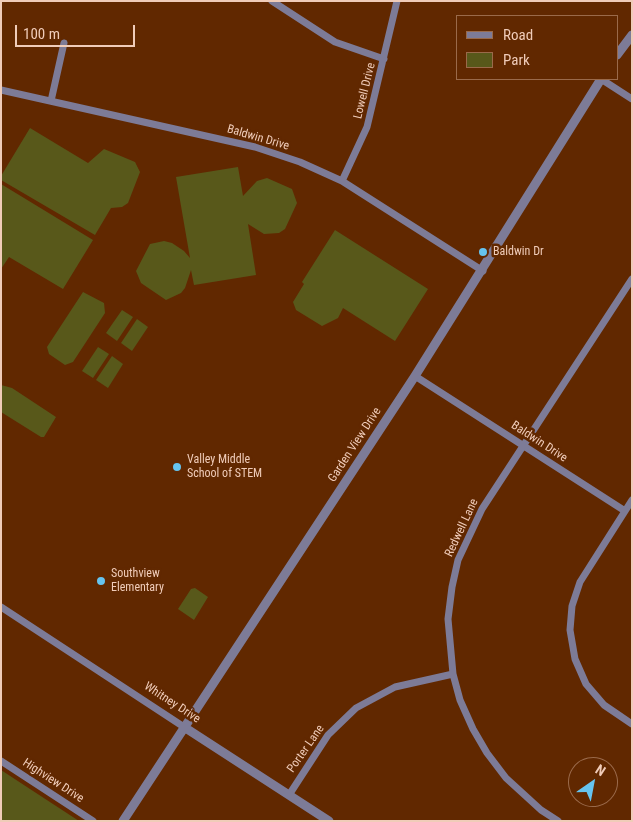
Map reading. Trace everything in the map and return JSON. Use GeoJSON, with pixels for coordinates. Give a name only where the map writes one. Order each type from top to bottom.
{"type":"FeatureCollection","features":[{"type":"Feature","properties":{"kind":"street"},"geometry":{"type":"LineString","coordinates":[[272,1],[335,42],[384,59]]}},
{"type":"Feature","properties":{"kind":"street","name":"Lowell Drive"},"geometry":{"type":"LineString","coordinates":[[342,182],[367,127],[396,1]]}},
{"type":"Feature","properties":{"kind":"street"},"geometry":{"type":"LineString","coordinates":[[618,55],[632,35]]}},
{"type":"Feature","properties":{"kind":"street"},"geometry":{"type":"LineString","coordinates":[[50,101],[64,42]]}},
{"type":"Feature","properties":{"kind":"street","name":"Garden View Drive"},"geometry":{"type":"LineString","coordinates":[[122,821],[483,271],[600,80]]}},
{"type":"Feature","properties":{"kind":"street"},"geometry":{"type":"LineString","coordinates":[[603,80],[632,99]]}},
{"type":"Feature","properties":{"kind":"street","name":"Baldwin Drive"},"geometry":{"type":"LineString","coordinates":[[1,90],[255,147],[300,162],[342,182],[483,271]]}},
{"type":"Feature","properties":{"kind":"street","name":"Redwell Lane"},"geometry":{"type":"LineString","coordinates":[[558,821],[541,810],[506,778],[487,753],[460,700],[453,674],[448,619],[452,587],[458,560],[482,509],[632,279]]}},
{"type":"Feature","properties":{"kind":"street","name":"Baldwin Drive"},"geometry":{"type":"LineString","coordinates":[[415,376],[624,511]]}},
{"type":"Feature","properties":{"kind":"street"},"geometry":{"type":"LineString","coordinates":[[631,723],[604,705],[586,684],[574,659],[570,630],[572,606],[580,582],[632,500]]}},
{"type":"Feature","properties":{"kind":"street","name":"Whitney Drive"},"geometry":{"type":"LineString","coordinates":[[1,606],[329,821]]}},
{"type":"Feature","properties":{"kind":"street","name":"Porter Lane"},"geometry":{"type":"LineString","coordinates":[[289,795],[328,735],[356,708],[395,687],[453,674]]}},
{"type":"Feature","properties":{"kind":"street","name":"Highview Drive"},"geometry":{"type":"LineString","coordinates":[[1,761],[93,821]]}},
{"type":"Feature","properties":{"kind":"green space"},"geometry":{"type":"Polygon","coordinates":[[[30,128],[88,163],[104,149],[135,162],[140,172],[128,203],[122,207],[111,208],[95,235],[1,180],[1,176],[30,128]]]}},
{"type":"Feature","properties":{"kind":"green space"},"geometry":{"type":"Polygon","coordinates":[[[238,167],[243,196],[257,181],[267,178],[292,189],[297,203],[285,229],[279,233],[264,234],[248,224],[256,275],[194,285],[191,270],[185,288],[181,293],[166,300],[141,283],[136,271],[150,244],[164,241],[172,243],[184,251],[190,258],[176,177],[238,167]]]}},
{"type":"Feature","properties":{"kind":"green space"},"geometry":{"type":"Polygon","coordinates":[[[1,184],[93,240],[63,289],[9,257],[1,269],[1,184]]]}},
{"type":"Feature","properties":{"kind":"green space"},"geometry":{"type":"Polygon","coordinates":[[[335,230],[428,289],[395,341],[343,308],[338,318],[322,326],[296,310],[293,302],[304,284],[302,282],[335,230]]]}},
{"type":"Feature","properties":{"kind":"green space"},"geometry":{"type":"Polygon","coordinates":[[[83,292],[104,303],[105,313],[73,362],[65,365],[49,354],[47,347],[83,292]]]}},
{"type":"Feature","properties":{"kind":"green space"},"geometry":{"type":"Polygon","coordinates":[[[122,310],[133,317],[117,341],[106,333],[122,310]]]}},
{"type":"Feature","properties":{"kind":"green space"},"geometry":{"type":"Polygon","coordinates":[[[137,319],[148,327],[132,351],[121,343],[137,319]]]}},
{"type":"Feature","properties":{"kind":"green space"},"geometry":{"type":"Polygon","coordinates":[[[98,347],[109,354],[93,378],[82,371],[98,347]]]}},
{"type":"Feature","properties":{"kind":"green space"},"geometry":{"type":"Polygon","coordinates":[[[112,356],[123,364],[108,388],[96,380],[112,356]]]}},
{"type":"Feature","properties":{"kind":"green space"},"geometry":{"type":"Polygon","coordinates":[[[1,385],[12,388],[56,417],[44,437],[41,437],[1,412],[1,385]]]}},
{"type":"Feature","properties":{"kind":"green space"},"geometry":{"type":"Polygon","coordinates":[[[195,588],[208,597],[194,620],[178,609],[191,589],[195,588]]]}},
{"type":"Feature","properties":{"kind":"green space"},"geometry":{"type":"Polygon","coordinates":[[[1,770],[30,789],[79,821],[1,821],[1,770]]]}},
{"type":"Feature","properties":{"kind":"place","name":"Baldwin Dr"},"geometry":{"type":"Point","coordinates":[483,252]}},
{"type":"Feature","properties":{"kind":"place","name":"Valley Middle School of STEM"},"geometry":{"type":"Point","coordinates":[177,467]}},
{"type":"Feature","properties":{"kind":"place","name":"Southview Elementary"},"geometry":{"type":"Point","coordinates":[101,581]}}]}
